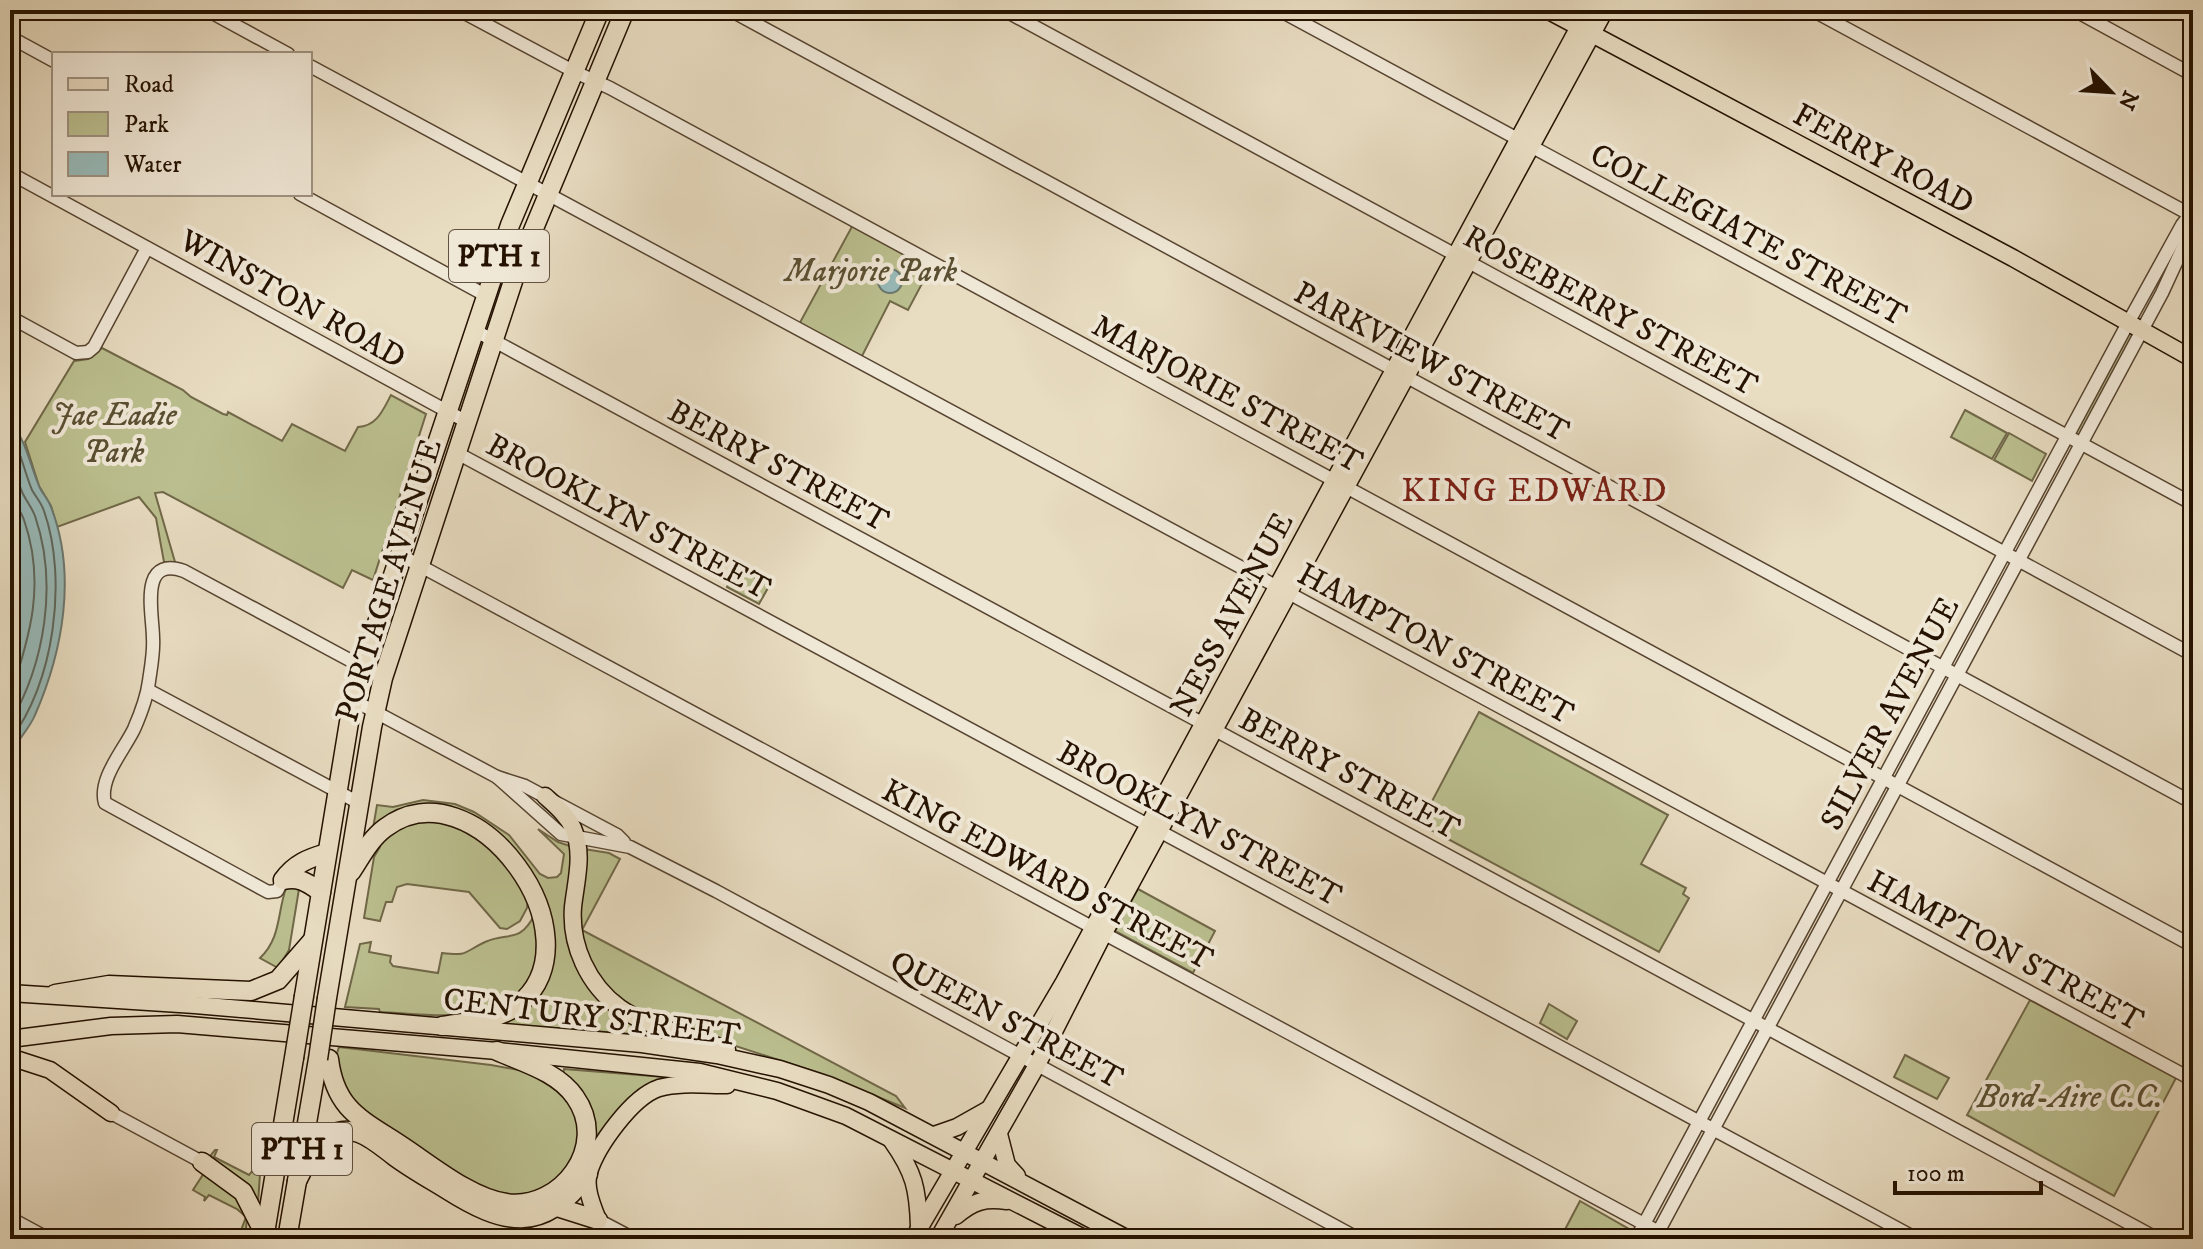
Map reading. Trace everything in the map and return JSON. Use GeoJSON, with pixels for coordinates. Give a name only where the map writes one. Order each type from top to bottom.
{"type":"FeatureCollection","features":[{"type":"Feature","properties":{"kind":"highway","name":"PORTAGE AVENUE"},"geometry":{"type":"LineString","coordinates":[[265,1236],[353,700],[485,295],[527,183],[600,10]]}},
{"type":"Feature","properties":{"kind":"highway","name":"PORTAGE AVENUE"},"geometry":{"type":"LineString","coordinates":[[287,1239],[323,1059],[327,1003],[374,711],[383,678],[517,269],[625,10]]}},
{"type":"Feature","properties":{"kind":"highway"},"geometry":{"type":"LineString","coordinates":[[348,878],[371,842],[385,828],[401,819],[431,814],[453,818],[481,832],[512,858],[527,879],[539,909],[544,942],[542,965],[533,987],[519,1004],[501,1014],[442,1026]]}},
{"type":"Feature","properties":{"kind":"highway"},"geometry":{"type":"LineString","coordinates":[[283,880],[302,861],[327,853]]}},
{"type":"Feature","properties":{"kind":"highway"},"geometry":{"type":"LineString","coordinates":[[283,880],[303,880],[321,892]]}},
{"type":"Feature","properties":{"kind":"highway"},"geometry":{"type":"LineString","coordinates":[[55,994],[109,985],[251,991],[278,980],[314,939]]}},
{"type":"Feature","properties":{"kind":"highway"},"geometry":{"type":"LineString","coordinates":[[323,1059],[339,1097],[356,1116],[478,1194],[508,1203],[534,1202],[558,1190],[578,1166],[585,1146],[584,1118],[579,1103],[564,1084],[497,1051]]}},
{"type":"Feature","properties":{"kind":"highway"},"geometry":{"type":"LineString","coordinates":[[297,1181],[322,1140],[332,1134],[350,1131],[369,1137],[428,1178],[491,1214],[526,1217],[557,1207],[588,1174]]}},
{"type":"Feature","properties":{"kind":"highway"},"geometry":{"type":"LineString","coordinates":[[202,1162],[243,1192],[265,1236]]}},
{"type":"Feature","properties":{"kind":"highway"},"geometry":{"type":"LineString","coordinates":[[557,1207],[598,1220]]}},
{"type":"Feature","properties":{"kind":"main road","name":"FERRY ROAD"},"geometry":{"type":"LineString","coordinates":[[1547,10],[2013,258],[2193,359]]}},
{"type":"Feature","properties":{"kind":"main road","name":"NESS AVENUE"},"geometry":{"type":"LineString","coordinates":[[1585,31],[1588,10]]}},
{"type":"Feature","properties":{"kind":"main road","name":"NESS AVENUE"},"geometry":{"type":"LineString","coordinates":[[938,1239],[1037,1065],[1099,930],[1399,373],[1585,31],[1606,10]]}},
{"type":"Feature","properties":{"kind":"main road"},"geometry":{"type":"LineString","coordinates":[[1606,10],[1609,43]]}},
{"type":"Feature","properties":{"kind":"main road"},"geometry":{"type":"LineString","coordinates":[[545,796],[564,815],[576,838],[579,861],[573,912],[575,937],[585,967],[599,988],[618,1007],[632,1015],[758,1064]]}},
{"type":"Feature","properties":{"kind":"main road","name":"NESS AVENUE"},"geometry":{"type":"LineString","coordinates":[[916,1234],[1020,1056],[1099,930]]}},
{"type":"Feature","properties":{"kind":"main road","name":"CENTURY STREET"},"geometry":{"type":"LineString","coordinates":[[10,993],[55,994],[642,1044],[758,1064],[829,1085],[934,1135],[1128,1239]]}},
{"type":"Feature","properties":{"kind":"main road","name":"CENTURY STREET"},"geometry":{"type":"LineString","coordinates":[[10,1039],[111,1026],[177,1024],[670,1068],[755,1085],[802,1099],[889,1136],[1086,1239]]}},
{"type":"Feature","properties":{"kind":"main road"},"geometry":{"type":"LineString","coordinates":[[10,1057],[50,1070],[111,1113]]}},
{"type":"Feature","properties":{"kind":"main road"},"geometry":{"type":"LineString","coordinates":[[598,1220],[589,1195],[588,1174],[622,1117],[649,1092],[677,1085],[755,1085]]}},
{"type":"Feature","properties":{"kind":"main road"},"geometry":{"type":"LineString","coordinates":[[934,1135],[991,1109]]}},
{"type":"Feature","properties":{"kind":"main road"},"geometry":{"type":"LineString","coordinates":[[999,1134],[1007,1165],[1021,1181]]}},
{"type":"Feature","properties":{"kind":"main road"},"geometry":{"type":"LineString","coordinates":[[889,1136],[916,1183],[916,1234]]}},
{"type":"Feature","properties":{"kind":"main road"},"geometry":{"type":"LineString","coordinates":[[949,1222],[973,1202],[988,1198],[1015,1202]]}},
{"type":"Feature","properties":{"kind":"street"},"geometry":{"type":"LineString","coordinates":[[207,10],[284,52]]}},
{"type":"Feature","properties":{"kind":"street","name":"MARJORIE STREET"},"geometry":{"type":"LineString","coordinates":[[459,10],[1898,784],[2193,946]]}},
{"type":"Feature","properties":{"kind":"street","name":"PARKVIEW STREET"},"geometry":{"type":"LineString","coordinates":[[730,10],[2193,803]]}},
{"type":"Feature","properties":{"kind":"street","name":"ROSEBERRY STREET"},"geometry":{"type":"LineString","coordinates":[[1004,10],[2193,655]]}},
{"type":"Feature","properties":{"kind":"street","name":"COLLEGIATE STREET"},"geometry":{"type":"LineString","coordinates":[[1279,10],[2193,504]]}},
{"type":"Feature","properties":{"kind":"street"},"geometry":{"type":"LineString","coordinates":[[1812,10],[2192,213]]}},
{"type":"Feature","properties":{"kind":"street"},"geometry":{"type":"LineString","coordinates":[[2074,10],[2193,75]]}},
{"type":"Feature","properties":{"kind":"street"},"geometry":{"type":"LineString","coordinates":[[10,37],[52,60]]}},
{"type":"Feature","properties":{"kind":"street","name":"HAMPTON STREET"},"geometry":{"type":"LineString","coordinates":[[312,67],[2193,1080]]}},
{"type":"Feature","properties":{"kind":"street","name":"WINSTON ROAD"},"geometry":{"type":"LineString","coordinates":[[10,173],[467,422]]}},
{"type":"Feature","properties":{"kind":"street"},"geometry":{"type":"LineString","coordinates":[[304,196],[485,295]]}},
{"type":"Feature","properties":{"kind":"street","name":"SILVER AVENUE"},"geometry":{"type":"LineString","coordinates":[[1656,1235],[2080,443],[2182,225],[2192,213]]}},
{"type":"Feature","properties":{"kind":"street"},"geometry":{"type":"LineString","coordinates":[[10,317],[76,353],[88,352],[94,347],[147,248]]}},
{"type":"Feature","properties":{"kind":"street","name":"SILVER AVENUE"},"geometry":{"type":"LineString","coordinates":[[1636,1239],[2067,436],[2135,327]]}},
{"type":"Feature","properties":{"kind":"street","name":"BERRY STREET"},"geometry":{"type":"LineString","coordinates":[[474,330],[2158,1239]]}},
{"type":"Feature","properties":{"kind":"street","name":"BROOKLYN STREET"},"geometry":{"type":"LineString","coordinates":[[457,453],[1917,1239]]}},
{"type":"Feature","properties":{"kind":"street","name":"KING EDWARD STREET"},"geometry":{"type":"LineString","coordinates":[[400,555],[1644,1224],[1656,1235],[1672,1239]]}},
{"type":"Feature","properties":{"kind":"street"},"geometry":{"type":"LineString","coordinates":[[283,880],[277,891],[268,892],[105,803],[106,782],[133,731],[148,690],[153,640],[151,585],[158,573],[171,568],[184,571],[383,678]]}},
{"type":"Feature","properties":{"kind":"street"},"geometry":{"type":"LineString","coordinates":[[148,690],[359,803]]}},
{"type":"Feature","properties":{"kind":"street","name":"QUEEN STREET"},"geometry":{"type":"LineString","coordinates":[[353,700],[497,777],[545,796],[617,835],[630,847]]}},
{"type":"Feature","properties":{"kind":"street","name":"QUEEN STREET"},"geometry":{"type":"LineString","coordinates":[[497,777],[553,829],[576,838],[630,847],[1359,1239]]}},
{"type":"Feature","properties":{"kind":"street"},"geometry":{"type":"LineString","coordinates":[[111,1113],[202,1162]]}},
{"type":"Feature","properties":{"kind":"street"},"geometry":{"type":"LineString","coordinates":[[10,1218],[49,1239]]}},
{"type":"Feature","properties":{"kind":"street"},"geometry":{"type":"LineString","coordinates":[[598,1220],[634,1239]]}},
{"type":"Feature","properties":{"kind":"green space","name":"Marjorie Park"},"geometry":{"type":"Polygon","coordinates":[[[855,221],[933,263],[908,310],[890,301],[859,362],[797,328],[855,221]]]}},
{"type":"Feature","properties":{"kind":"green space"},"geometry":{"type":"Polygon","coordinates":[[[2128,323],[2142,331],[2080,443],[2067,436],[2128,323]]]}},
{"type":"Feature","properties":{"kind":"green space","name":"Jae Eadie Park"},"geometry":{"type":"Polygon","coordinates":[[[102,348],[223,414],[227,415],[228,412],[282,441],[292,424],[345,451],[358,427],[375,420],[391,395],[426,414],[373,580],[352,570],[343,588],[163,492],[155,493],[175,562],[164,562],[156,518],[139,497],[57,527],[51,506],[39,486],[25,442],[74,361],[88,359],[102,348]]]}},
{"type":"Feature","properties":{"kind":"green space"},"geometry":{"type":"Polygon","coordinates":[[[1965,410],[2007,433],[1992,459],[1951,437],[1965,410]]]}},
{"type":"Feature","properties":{"kind":"green space"},"geometry":{"type":"Polygon","coordinates":[[[2009,433],[2046,454],[2032,481],[1994,460],[2009,433]]]}},
{"type":"Feature","properties":{"kind":"green space"},"geometry":{"type":"Polygon","coordinates":[[[737,567],[769,586],[759,604],[727,587],[737,567]]]}},
{"type":"Feature","properties":{"kind":"green space"},"geometry":{"type":"Polygon","coordinates":[[[1479,712],[1668,815],[1641,864],[1686,888],[1683,894],[1689,898],[1659,952],[1420,824],[1479,712]]]}},
{"type":"Feature","properties":{"kind":"green space"},"geometry":{"type":"Polygon","coordinates":[[[423,800],[455,804],[474,812],[509,835],[540,874],[548,878],[561,873],[564,854],[538,829],[558,842],[573,847],[582,971],[660,1031],[659,1036],[502,1024],[502,1018],[529,1001],[542,902],[457,815],[373,828],[377,805],[393,807],[423,800]]]}},
{"type":"Feature","properties":{"kind":"green space"},"geometry":{"type":"Polygon","coordinates":[[[419,820],[450,823],[498,850],[528,898],[520,921],[507,929],[500,928],[469,892],[407,884],[397,887],[392,902],[386,902],[380,921],[364,918],[374,857],[380,847],[377,844],[386,834],[419,820]]]}},
{"type":"Feature","properties":{"kind":"green space"},"geometry":{"type":"Polygon","coordinates":[[[584,849],[609,853],[620,859],[582,930],[896,1096],[905,1108],[822,1074],[671,1025],[624,1006],[599,982],[577,927],[584,849]]]}},
{"type":"Feature","properties":{"kind":"green space"},"geometry":{"type":"Polygon","coordinates":[[[300,883],[289,950],[278,968],[260,958],[275,934],[286,888],[300,883]]]}},
{"type":"Feature","properties":{"kind":"green space"},"geometry":{"type":"Polygon","coordinates":[[[1138,889],[1215,931],[1193,973],[1115,931],[1138,889]]]}},
{"type":"Feature","properties":{"kind":"green space"},"geometry":{"type":"Polygon","coordinates":[[[535,914],[537,947],[530,982],[517,998],[498,1008],[475,1014],[425,1015],[345,1007],[360,944],[371,942],[369,952],[391,956],[393,966],[438,973],[442,953],[461,954],[493,939],[518,934],[535,914]]]}},
{"type":"Feature","properties":{"kind":"green space","name":"Bord-Aire C.C."},"geometry":{"type":"Polygon","coordinates":[[[2030,1000],[2176,1078],[2114,1196],[1967,1115],[2030,1000]]]}},
{"type":"Feature","properties":{"kind":"green space"},"geometry":{"type":"Polygon","coordinates":[[[1549,1004],[1577,1021],[1567,1039],[1540,1023],[1549,1004]]]}},
{"type":"Feature","properties":{"kind":"green space"},"geometry":{"type":"Polygon","coordinates":[[[339,1047],[491,1065],[535,1073],[546,1079],[576,1108],[580,1138],[569,1173],[535,1197],[490,1194],[349,1105],[334,1062],[339,1047]]]}},
{"type":"Feature","properties":{"kind":"green space"},"geometry":{"type":"Polygon","coordinates":[[[1905,1055],[1949,1078],[1937,1099],[1894,1077],[1905,1055]]]}},
{"type":"Feature","properties":{"kind":"green space"},"geometry":{"type":"Polygon","coordinates":[[[564,1069],[677,1078],[656,1084],[571,1188],[529,1208],[589,1148],[563,1075],[564,1069]]]}},
{"type":"Feature","properties":{"kind":"green space"},"geometry":{"type":"Polygon","coordinates":[[[215,1150],[214,1157],[249,1175],[253,1170],[260,1174],[258,1203],[213,1161],[211,1155],[215,1150]]]}},
{"type":"Feature","properties":{"kind":"green space"},"geometry":{"type":"Polygon","coordinates":[[[204,1173],[239,1193],[247,1219],[245,1237],[240,1233],[246,1217],[209,1195],[204,1201],[205,1197],[193,1190],[204,1173]]]}},
{"type":"Feature","properties":{"kind":"green space"},"geometry":{"type":"Polygon","coordinates":[[[1580,1201],[1629,1229],[1624,1239],[1560,1239],[1580,1201]]]}},
{"type":"Feature","properties":{"kind":"water"},"geometry":{"type":"Polygon","coordinates":[[[890,269],[899,272],[902,281],[899,290],[890,293],[881,290],[878,281],[881,272],[890,269]]]}},
{"type":"Feature","properties":{"kind":"water"},"geometry":{"type":"Polygon","coordinates":[[[10,419],[51,507],[59,533],[65,585],[59,639],[45,690],[32,720],[10,756],[10,419]]]}},
{"type":"Feature","properties":{"kind":"district","name":"KING EDWARD"},"geometry":{"type":"Point","coordinates":[1535,489]}}]}
